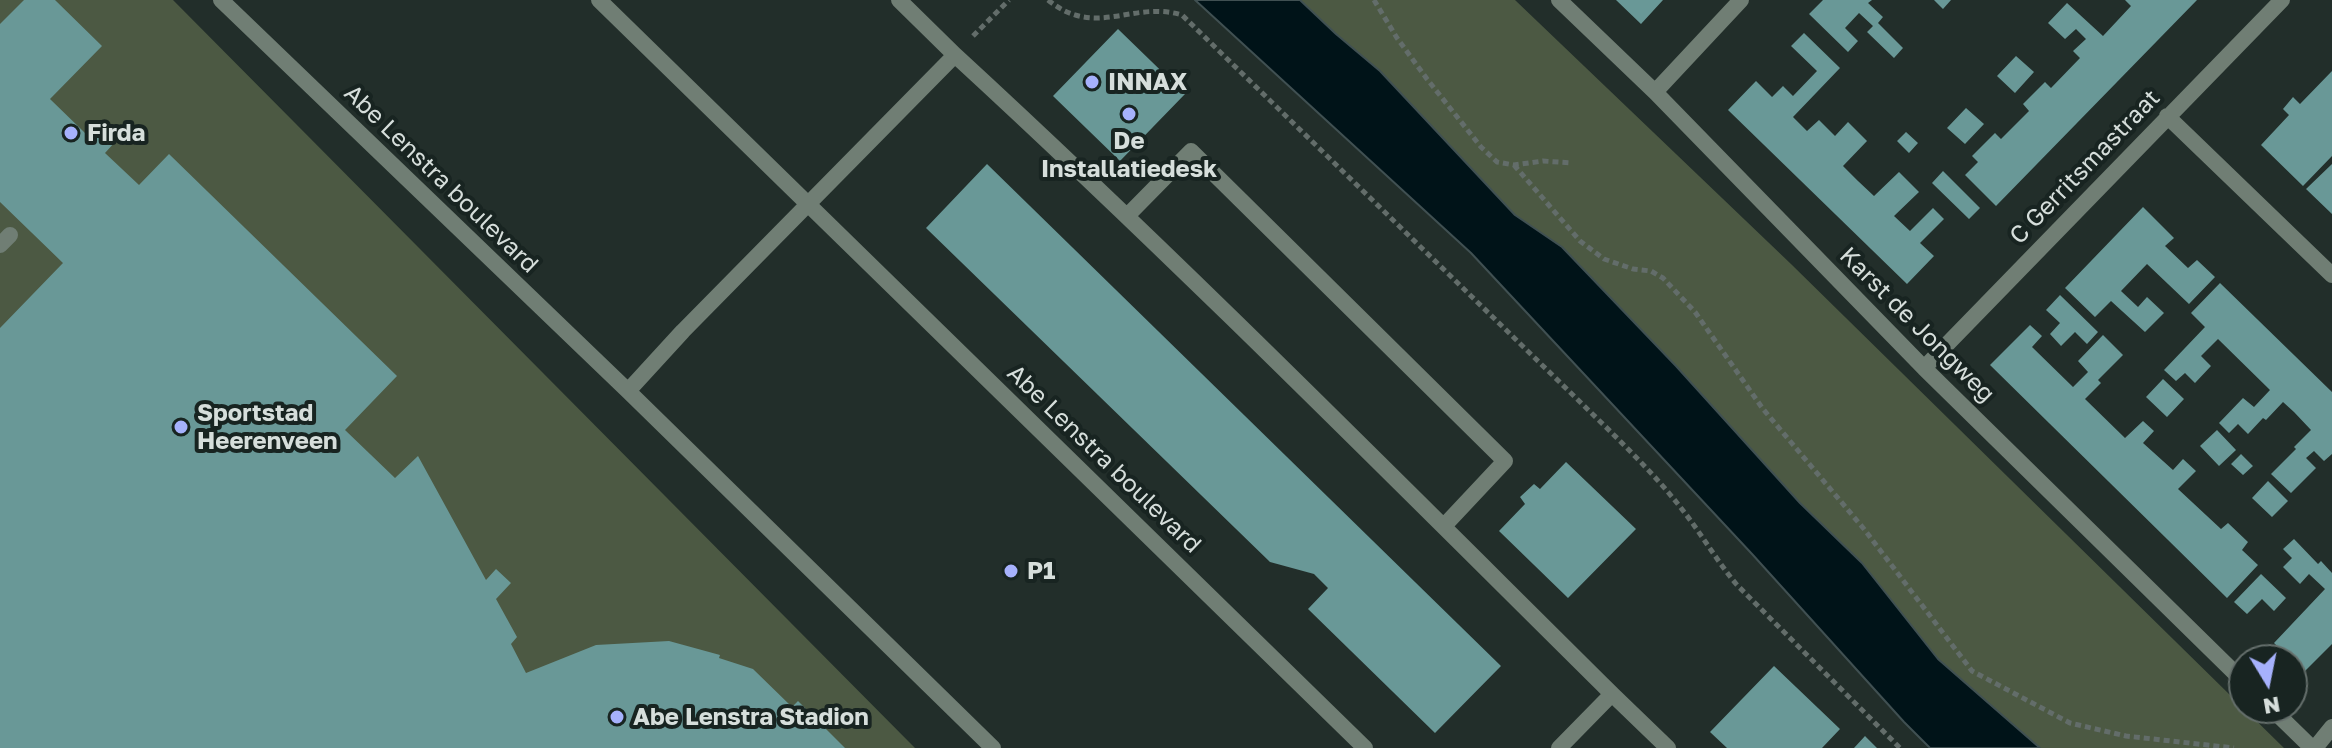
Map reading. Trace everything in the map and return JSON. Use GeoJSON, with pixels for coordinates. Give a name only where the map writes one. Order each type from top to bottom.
{"type":"FeatureCollection","features":[{"type":"Feature","properties":{"kind":"street","name":"Abe Lenstra boulevard"},"geometry":{"type":"LineString","coordinates":[[221,0],[628,391],[993,748]]}},
{"type":"Feature","properties":{"kind":"street","name":"Abe Lenstra boulevard"},"geometry":{"type":"LineString","coordinates":[[599,0],[1365,748]]}},
{"type":"Feature","properties":{"kind":"street"},"geometry":{"type":"LineString","coordinates":[[899,0],[1127,216],[1668,748]]}},
{"type":"Feature","properties":{"kind":"street","name":"Karst de Jongweg"},"geometry":{"type":"LineString","coordinates":[[1559,0],[1655,92],[1924,368],[2228,666]]}},
{"type":"Feature","properties":{"kind":"street"},"geometry":{"type":"LineString","coordinates":[[1655,92],[1741,0]]}},
{"type":"Feature","properties":{"kind":"street","name":"C Gerritsmastraat"},"geometry":{"type":"LineString","coordinates":[[1924,368],[2282,0]]}},
{"type":"Feature","properties":{"kind":"street"},"geometry":{"type":"LineString","coordinates":[[628,391],[683,331],[955,55]]}},
{"type":"Feature","properties":{"kind":"street"},"geometry":{"type":"LineString","coordinates":[[2167,116],[2332,275]]}},
{"type":"Feature","properties":{"kind":"street"},"geometry":{"type":"LineString","coordinates":[[1127,216],[1191,151],[1505,461],[1444,526]]}},
{"type":"Feature","properties":{"kind":"street"},"geometry":{"type":"LineString","coordinates":[[1559,748],[1612,694]]}},
{"type":"Feature","properties":{"kind":"street"},"geometry":{"type":"LineString","coordinates":[[2288,724],[2313,748],[2332,727]]}},
{"type":"Feature","properties":{"kind":"path"},"geometry":{"type":"LineString","coordinates":[[967,42],[1009,0]]}},
{"type":"Feature","properties":{"kind":"path"},"geometry":{"type":"LineString","coordinates":[[1048,0],[1067,12],[1088,15],[1108,10]]}},
{"type":"Feature","properties":{"kind":"path"},"geometry":{"type":"LineString","coordinates":[[1374,0],[1397,38],[1461,123],[1497,162],[1514,165],[1543,161],[1572,163]]}},
{"type":"Feature","properties":{"kind":"path"},"geometry":{"type":"LineString","coordinates":[[1164,5],[1182,15],[1612,433],[1665,488],[1737,585],[1900,748]]}},
{"type":"Feature","properties":{"kind":"path"},"geometry":{"type":"LineString","coordinates":[[1514,165],[1580,241],[1604,259],[1633,269],[1651,271],[1663,278],[1695,312],[1763,409],[1864,529],[1972,671],[2070,723],[2126,736],[2234,748]]}},
{"type":"Feature","properties":{"kind":"green space"},"geometry":{"type":"Polygon","coordinates":[[[0,0],[173,0],[915,748],[0,748],[0,0]]]}},
{"type":"Feature","properties":{"kind":"green space"},"geometry":{"type":"Polygon","coordinates":[[[1300,0],[1515,0],[1791,264],[2228,693],[2228,724],[2260,724],[2284,748],[2040,748],[1938,659],[1862,563],[1800,503],[1676,366],[1562,247],[1515,215],[1380,71],[1300,0]]]}},
{"type":"Feature","properties":{"kind":"shaded area"},"geometry":{"type":"Polygon","coordinates":[[[1195,0],[1300,0],[1380,71],[1515,215],[1562,247],[1676,366],[1800,503],[1862,563],[1938,659],[2040,748],[1930,748],[1471,253],[1195,0]]]}},
{"type":"Feature","properties":{"kind":"building"},"geometry":{"type":"Polygon","coordinates":[[[24,0],[55,0],[102,46],[50,99],[85,133],[96,122],[115,142],[105,153],[139,185],[169,154],[397,376],[345,430],[395,478],[418,456],[486,580],[496,569],[511,583],[496,599],[517,637],[511,644],[526,673],[596,645],[669,641],[720,655],[719,658],[753,669],[792,707],[798,701],[845,748],[0,748],[0,328],[63,263],[0,202],[0,24],[24,0]]]}},
{"type":"Feature","properties":{"kind":"building"},"geometry":{"type":"Polygon","coordinates":[[[1616,0],[1663,0],[1641,24],[1616,0]]]}},
{"type":"Feature","properties":{"kind":"building"},"geometry":{"type":"Polygon","coordinates":[[[1823,0],[1872,0],[1868,3],[1883,17],[1878,23],[1903,48],[1894,58],[1867,32],[1873,26],[1859,13],[1845,28],[1858,41],[1848,52],[1809,14],[1823,0]]]}},
{"type":"Feature","properties":{"kind":"building"},"geometry":{"type":"Polygon","coordinates":[[[1934,0],[1951,0],[1943,9],[1934,0]]]}},
{"type":"Feature","properties":{"kind":"building"},"geometry":{"type":"Polygon","coordinates":[[[2125,0],[2197,0],[1996,206],[1965,175],[1978,162],[1972,156],[1995,133],[2001,139],[2029,111],[2023,104],[2045,82],[2051,88],[2080,58],[2073,51],[2086,39],[2076,29],[2065,39],[2048,23],[2067,3],[2103,36],[2131,6],[2125,0]]]}},
{"type":"Feature","properties":{"kind":"building"},"geometry":{"type":"Polygon","coordinates":[[[1118,29],[1185,94],[1120,161],[1053,96],[1118,29]]]}},
{"type":"Feature","properties":{"kind":"building"},"geometry":{"type":"Polygon","coordinates":[[[1804,33],[1840,68],[1793,117],[1807,131],[1819,120],[1835,136],[1848,122],[1867,141],[1843,166],[1858,181],[1874,196],[1899,172],[1919,192],[1894,216],[1910,231],[1933,208],[1944,219],[1920,243],[1934,256],[1907,284],[1728,110],[1756,81],[1772,97],[1783,86],[1793,96],[1817,71],[1791,46],[1804,33]]]}},
{"type":"Feature","properties":{"kind":"building"},"geometry":{"type":"Polygon","coordinates":[[[2016,56],[2034,72],[2015,93],[1997,76],[2016,56]]]}},
{"type":"Feature","properties":{"kind":"building"},"geometry":{"type":"Polygon","coordinates":[[[2332,71],[2332,156],[2303,186],[2261,145],[2289,115],[2283,109],[2293,97],[2300,104],[2332,71]]]}},
{"type":"Feature","properties":{"kind":"building"},"geometry":{"type":"Polygon","coordinates":[[[1966,108],[1984,124],[1965,144],[1947,128],[1966,108]]]}},
{"type":"Feature","properties":{"kind":"building"},"geometry":{"type":"Polygon","coordinates":[[[1906,132],[1918,143],[1909,153],[1897,141],[1906,132]]]}},
{"type":"Feature","properties":{"kind":"building"},"geometry":{"type":"Polygon","coordinates":[[[987,164],[1501,666],[1435,733],[1308,609],[1328,588],[1314,574],[1270,562],[926,228],[987,164]]]}},
{"type":"Feature","properties":{"kind":"building"},"geometry":{"type":"Polygon","coordinates":[[[2332,164],[2332,214],[2306,189],[2332,164]]]}},
{"type":"Feature","properties":{"kind":"building"},"geometry":{"type":"Polygon","coordinates":[[[1943,171],[1980,208],[1969,219],[1932,183],[1943,171]]]}},
{"type":"Feature","properties":{"kind":"building"},"geometry":{"type":"Polygon","coordinates":[[[2143,207],[2174,238],[2165,246],[2188,268],[2197,260],[2215,277],[2189,304],[2147,264],[2121,291],[2138,307],[2147,297],[2164,313],[2145,332],[2111,301],[2095,317],[2065,288],[2143,207]]]}},
{"type":"Feature","properties":{"kind":"building"},"geometry":{"type":"Polygon","coordinates":[[[2220,283],[2332,392],[2332,454],[2324,461],[2314,451],[2306,458],[2316,468],[2291,493],[2271,474],[2311,430],[2294,412],[2283,402],[2248,434],[2238,424],[2229,433],[2219,423],[2243,398],[2254,407],[2270,390],[2218,339],[2201,356],[2211,366],[2195,383],[2185,373],[2176,381],[2164,370],[2205,327],[2191,313],[2220,283]]]}},
{"type":"Feature","properties":{"kind":"building"},"geometry":{"type":"Polygon","coordinates":[[[2060,295],[2098,332],[2087,344],[2075,332],[2061,346],[2050,334],[2060,323],[2046,310],[2060,295]]]}},
{"type":"Feature","properties":{"kind":"building"},"geometry":{"type":"Polygon","coordinates":[[[2030,325],[2042,336],[2032,347],[2073,387],[2088,372],[2078,361],[2103,335],[2123,355],[2098,380],[2101,383],[2085,399],[2125,438],[2143,421],[2154,431],[2143,443],[2173,470],[2183,459],[2196,471],[2178,489],[2221,529],[2228,523],[2248,542],[2242,550],[2258,565],[2227,598],[1990,365],[2030,325]]]}},
{"type":"Feature","properties":{"kind":"building"},"geometry":{"type":"Polygon","coordinates":[[[2163,379],[2184,399],[2167,417],[2146,397],[2163,379]]]}},
{"type":"Feature","properties":{"kind":"building"},"geometry":{"type":"Polygon","coordinates":[[[2217,430],[2236,450],[2219,466],[2200,446],[2217,430]]]}},
{"type":"Feature","properties":{"kind":"building"},"geometry":{"type":"Polygon","coordinates":[[[2241,454],[2253,466],[2243,475],[2231,464],[2241,454]]]}},
{"type":"Feature","properties":{"kind":"building"},"geometry":{"type":"Polygon","coordinates":[[[1566,462],[1636,529],[1568,598],[1499,531],[1525,504],[1520,497],[1534,484],[1540,489],[1566,462]]]}},
{"type":"Feature","properties":{"kind":"building"},"geometry":{"type":"Polygon","coordinates":[[[2268,481],[2288,501],[2272,517],[2252,498],[2268,481]]]}},
{"type":"Feature","properties":{"kind":"building"},"geometry":{"type":"Polygon","coordinates":[[[2294,539],[2318,564],[2321,561],[2332,573],[2332,644],[2308,668],[2308,644],[2274,643],[2325,589],[2309,574],[2300,584],[2283,567],[2292,558],[2283,549],[2294,539]]]}},
{"type":"Feature","properties":{"kind":"building"},"geometry":{"type":"Polygon","coordinates":[[[2261,574],[2286,598],[2274,611],[2262,599],[2247,614],[2234,602],[2261,574]]]}},
{"type":"Feature","properties":{"kind":"building"},"geometry":{"type":"Polygon","coordinates":[[[1774,666],[1840,729],[1822,748],[1727,748],[1710,732],[1774,666]]]}},
{"type":"Feature","properties":{"kind":"building"},"geometry":{"type":"Polygon","coordinates":[[[1865,736],[1877,748],[1854,748],[1865,736]]]}},
{"type":"Feature","properties":{"kind":"place","name":"INNAX"},"geometry":{"type":"Point","coordinates":[1092,82]}},
{"type":"Feature","properties":{"kind":"place","name":"De Installatiedesk"},"geometry":{"type":"Point","coordinates":[1129,114]}},
{"type":"Feature","properties":{"kind":"place","name":"Firda"},"geometry":{"type":"Point","coordinates":[71,133]}},
{"type":"Feature","properties":{"kind":"place","name":"Sportstad Heerenveen"},"geometry":{"type":"Point","coordinates":[181,427]}},
{"type":"Feature","properties":{"kind":"place","name":"P1"},"geometry":{"type":"Point","coordinates":[1011,571]}},
{"type":"Feature","properties":{"kind":"place","name":"Abe Lenstra Stadion"},"geometry":{"type":"Point","coordinates":[617,717]}}]}
